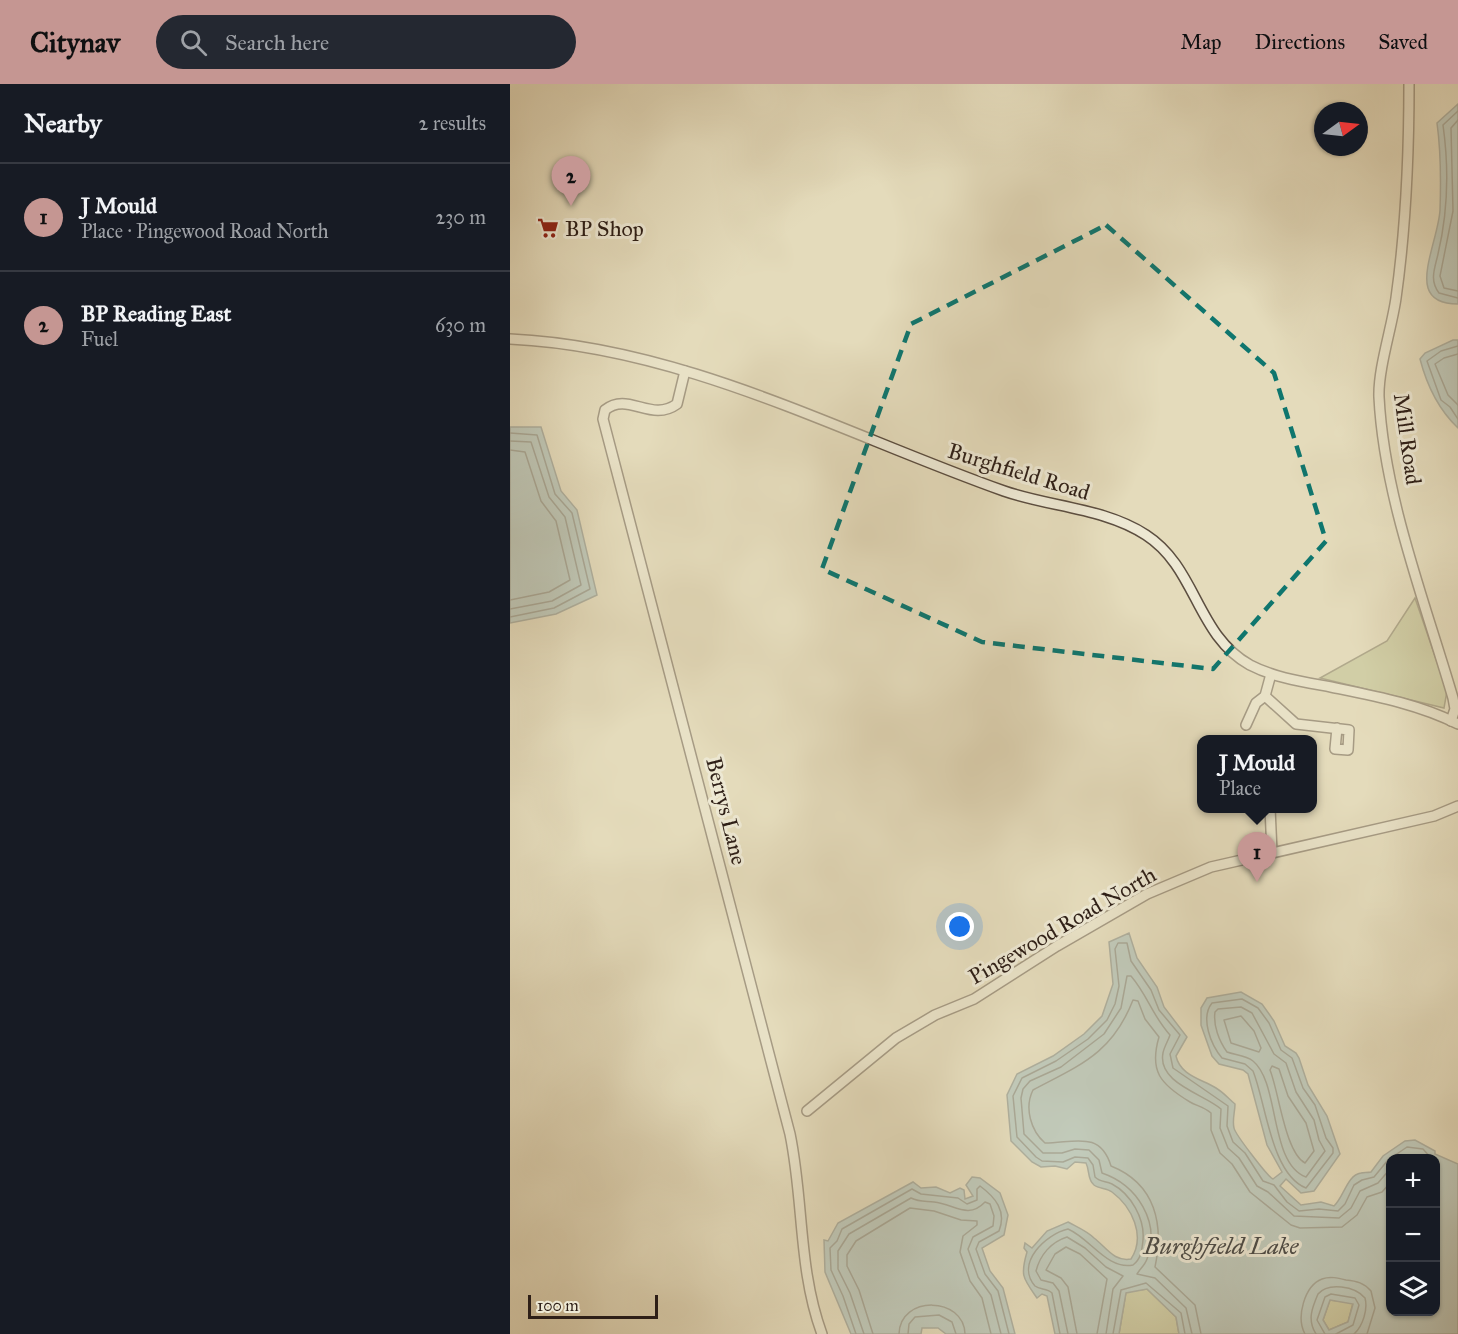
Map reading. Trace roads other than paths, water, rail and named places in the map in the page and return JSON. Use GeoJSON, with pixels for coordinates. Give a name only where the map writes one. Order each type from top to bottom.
{"type":"FeatureCollection","features":[{"type":"Feature","properties":{"kind":"street","name":"Mill Road"},"geometry":{"type":"LineString","coordinates":[[1409,84],[1409,178],[1396,298],[1379,394],[1385,456],[1454,698],[1455,722]]}},
{"type":"Feature","properties":{"kind":"street","name":"Burghfield Road"},"geometry":{"type":"LineString","coordinates":[[510,339],[579,345],[686,371],[857,434],[926,464],[1018,496],[1111,519],[1143,533],[1167,551],[1180,568],[1202,610],[1223,642],[1239,658],[1271,674],[1393,699],[1455,722]]}},
{"type":"Feature","properties":{"kind":"street","name":"Berrys Lane"},"geometry":{"type":"LineString","coordinates":[[686,371],[677,404],[666,411],[622,403],[611,405],[605,410],[603,419],[790,1134],[795,1158],[802,1257],[814,1313],[822,1334]]}},
{"type":"Feature","properties":{"kind":"street"},"geometry":{"type":"LineString","coordinates":[[1246,724],[1256,703],[1265,696],[1271,674]]}},
{"type":"Feature","properties":{"kind":"street"},"geometry":{"type":"LineString","coordinates":[[1265,696],[1296,724],[1337,728]]}},
{"type":"Feature","properties":{"kind":"street","name":"Pingewood Road North"},"geometry":{"type":"LineString","coordinates":[[809,1105],[845,1082],[896,1038],[935,1015],[974,999],[1098,921],[1147,894],[1211,867],[1434,816],[1458,806]]}},
{"type":"Feature","properties":{"kind":"street"},"geometry":{"type":"LineString","coordinates":[[1270,813],[1272,852]]}},
{"type":"Feature","properties":{"kind":"water"},"geometry":{"type":"Polygon","coordinates":[[[1458,104],[1458,304],[1444,302],[1433,296],[1428,288],[1427,271],[1440,210],[1437,123],[1458,104]]]}},
{"type":"Feature","properties":{"kind":"water"},"geometry":{"type":"Polygon","coordinates":[[[1453,340],[1458,340],[1458,428],[1434,396],[1420,359],[1425,353],[1453,340]]]}},
{"type":"Feature","properties":{"kind":"water"},"geometry":{"type":"Polygon","coordinates":[[[510,427],[541,427],[561,491],[577,510],[597,595],[556,614],[510,623],[510,427]]]}},
{"type":"Feature","properties":{"kind":"water","name":"Burghfield Lake"},"geometry":{"type":"Polygon","coordinates":[[[1129,933],[1137,958],[1157,987],[1164,1007],[1187,1037],[1176,1056],[1178,1062],[1186,1072],[1219,1090],[1235,1104],[1233,1122],[1236,1132],[1273,1179],[1282,1172],[1267,1145],[1248,1074],[1243,1070],[1219,1064],[1212,1056],[1201,1025],[1201,1008],[1207,998],[1241,992],[1262,1004],[1274,1021],[1285,1046],[1296,1053],[1299,1058],[1308,1085],[1327,1116],[1340,1154],[1314,1191],[1301,1193],[1286,1179],[1280,1186],[1301,1205],[1321,1202],[1334,1206],[1352,1178],[1361,1173],[1371,1172],[1383,1156],[1405,1141],[1415,1140],[1435,1151],[1435,1154],[1386,1154],[1386,1316],[1440,1316],[1440,1156],[1458,1164],[1458,1334],[1179,1334],[1176,1317],[1147,1289],[1126,1293],[1119,1334],[1055,1334],[1047,1296],[1042,1294],[1037,1298],[1024,1277],[1027,1252],[1024,1248],[1025,1243],[1032,1248],[1047,1231],[1068,1222],[1088,1233],[1115,1256],[1131,1259],[1137,1241],[1137,1232],[1131,1214],[1119,1198],[1092,1183],[1086,1163],[1075,1162],[1067,1169],[1055,1166],[1041,1167],[1032,1162],[1011,1141],[1007,1095],[1017,1074],[1053,1056],[1084,1034],[1102,1016],[1113,984],[1109,942],[1129,933]],[[1330,1300],[1323,1320],[1329,1330],[1348,1322],[1353,1304],[1330,1300]]]}},
{"type":"Feature","properties":{"kind":"water"},"geometry":{"type":"Polygon","coordinates":[[[972,1177],[980,1178],[1000,1193],[1008,1215],[1004,1235],[982,1248],[990,1271],[1003,1288],[1015,1334],[946,1334],[938,1328],[922,1328],[921,1334],[851,1334],[825,1272],[824,1240],[828,1241],[838,1223],[913,1182],[921,1188],[936,1187],[950,1193],[960,1188],[964,1190],[965,1199],[973,1196],[966,1185],[972,1177]]]}},
{"type":"Feature","properties":{"kind":"place","name":"BP Reading East"},"geometry":{"type":"Point","coordinates":[571,206]}},
{"type":"Feature","properties":{"kind":"place","name":"BP Shop"},"geometry":{"type":"Point","coordinates":[548,228]}},
{"type":"Feature","properties":{"kind":"place","name":"J Mould"},"geometry":{"type":"Point","coordinates":[1257,882]}}]}
